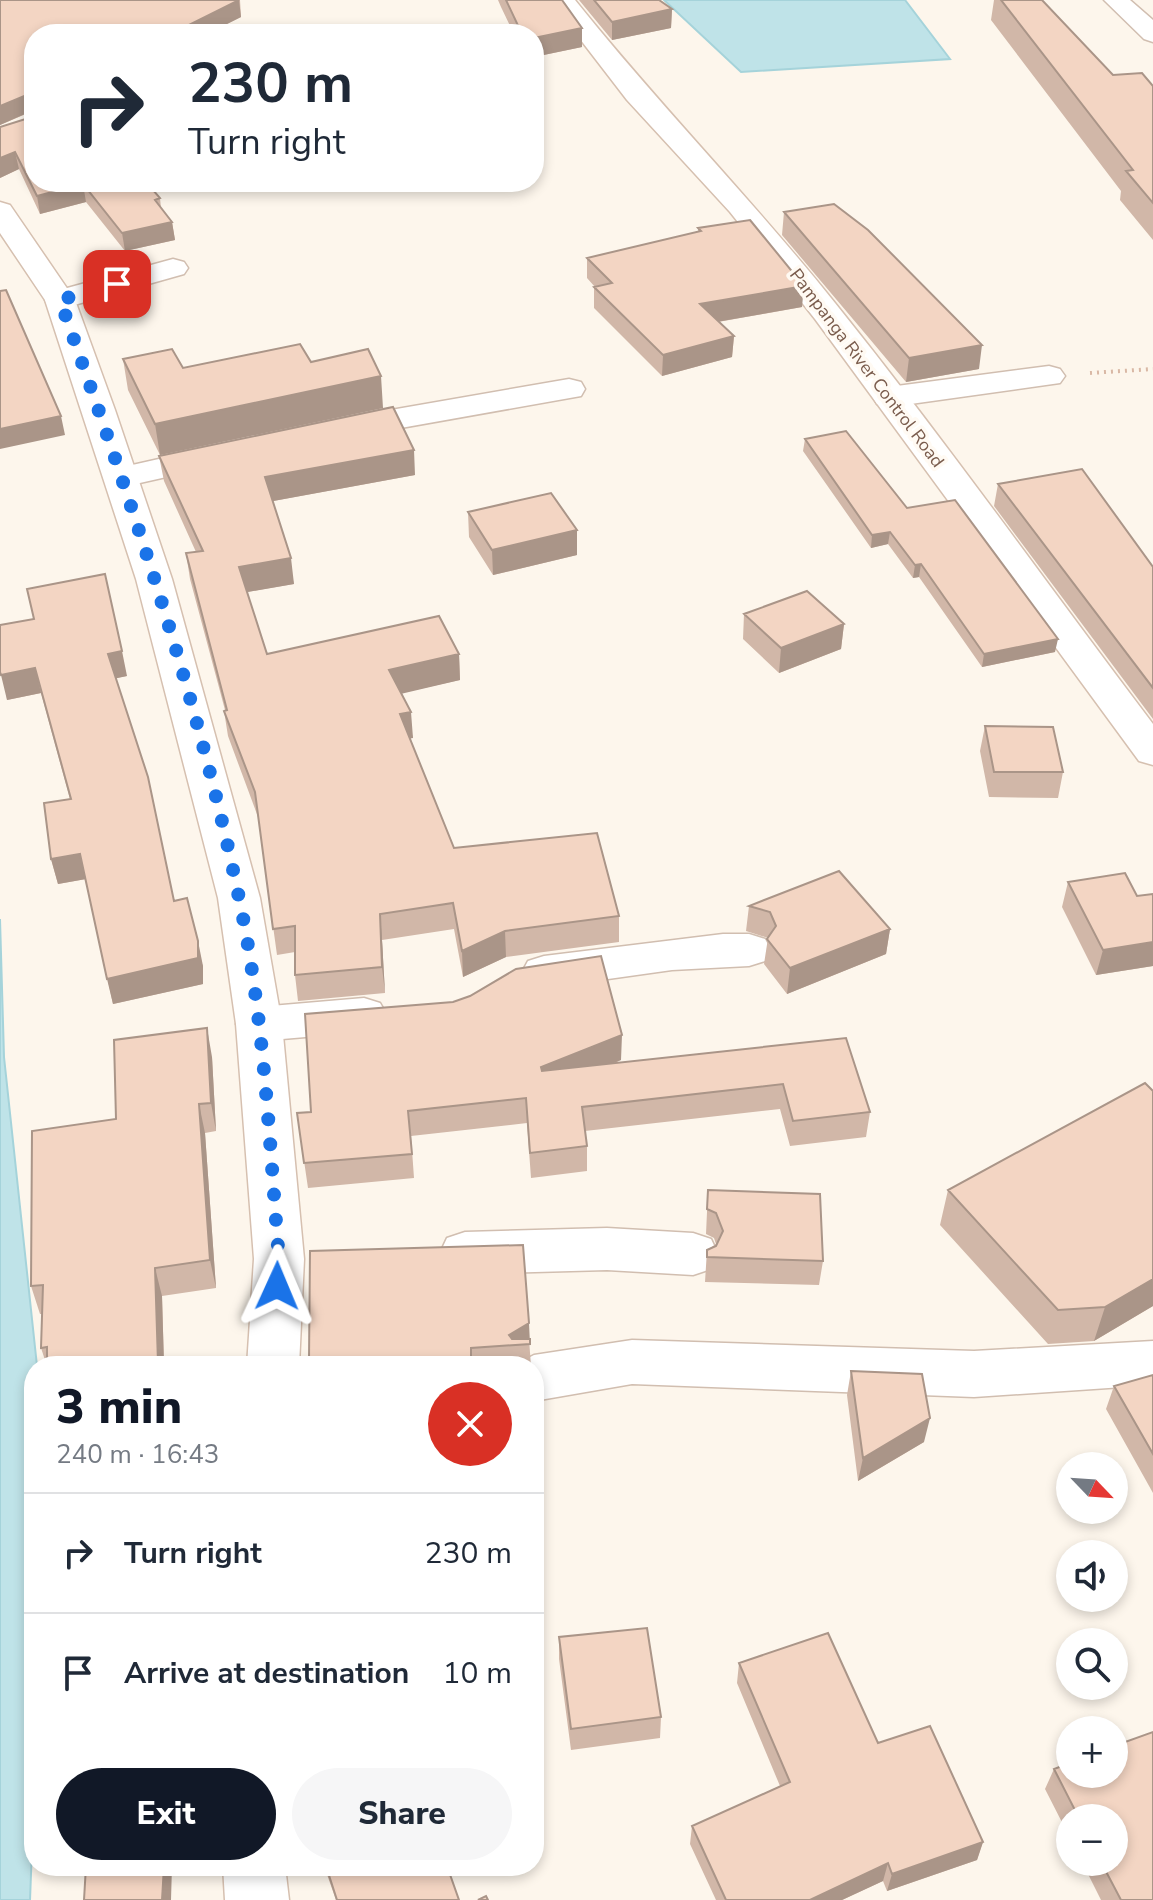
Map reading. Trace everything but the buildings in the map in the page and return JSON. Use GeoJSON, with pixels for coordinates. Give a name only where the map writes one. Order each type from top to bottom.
{"type":"FeatureCollection","features":[{"type":"Feature","properties":{"kind":"street","name":"Pampanga River Control Road"},"geometry":{"type":"LineString","coordinates":[[562,0],[636,94],[740,206],[889,397],[1153,752]]}},
{"type":"Feature","properties":{"kind":"street"},"geometry":{"type":"LineString","coordinates":[[1116,0],[1153,34]]}},
{"type":"Feature","properties":{"kind":"street"},"geometry":{"type":"LineString","coordinates":[[0,211],[60,300],[122,477],[154,579],[239,898],[302,1258],[276,1356]]}},
{"type":"Feature","properties":{"kind":"street"},"geometry":{"type":"LineString","coordinates":[[60,300],[173,268]]}},
{"type":"Feature","properties":{"kind":"street"},"geometry":{"type":"LineString","coordinates":[[889,397],[1049,376]]}},
{"type":"Feature","properties":{"kind":"street"},"geometry":{"type":"LineString","coordinates":[[301,437],[569,389]]}},
{"type":"Feature","properties":{"kind":"street"},"geometry":{"type":"LineString","coordinates":[[122,477],[257,447]]}},
{"type":"Feature","properties":{"kind":"street"},"geometry":{"type":"LineString","coordinates":[[506,976],[659,954],[712,949],[749,950]]}},
{"type":"Feature","properties":{"kind":"street"},"geometry":{"type":"LineString","coordinates":[[259,1024],[409,1011]]}},
{"type":"Feature","properties":{"kind":"street"},"geometry":{"type":"LineString","coordinates":[[420,1254],[607,1249],[693,1254]]}},
{"type":"Feature","properties":{"kind":"street"},"geometry":{"type":"LineString","coordinates":[[544,1376],[632,1362],[974,1374],[1153,1363]]}},
{"type":"Feature","properties":{"kind":"street"},"geometry":{"type":"LineString","coordinates":[[255,1876],[257,1900]]}},
{"type":"Feature","properties":{"kind":"path"},"geometry":{"type":"LineString","coordinates":[[1049,376],[1153,369]]}},
{"type":"Feature","properties":{"kind":"water"},"geometry":{"type":"Polygon","coordinates":[[[664,0],[905,0],[950,59],[741,72],[664,0]]]}},
{"type":"Feature","properties":{"kind":"water"},"geometry":{"type":"Polygon","coordinates":[[[0,919],[4,1057],[36,1356],[24,1356],[24,1876],[31,1876],[30,1900],[0,1900],[0,919]]]}},
{"type":"Feature","properties":{"kind":"route"},"geometry":{"type":"LineString","coordinates":[[117,284],[60,300],[154,579],[239,898],[259,1024],[279,1259],[277,1286]]}}]}
